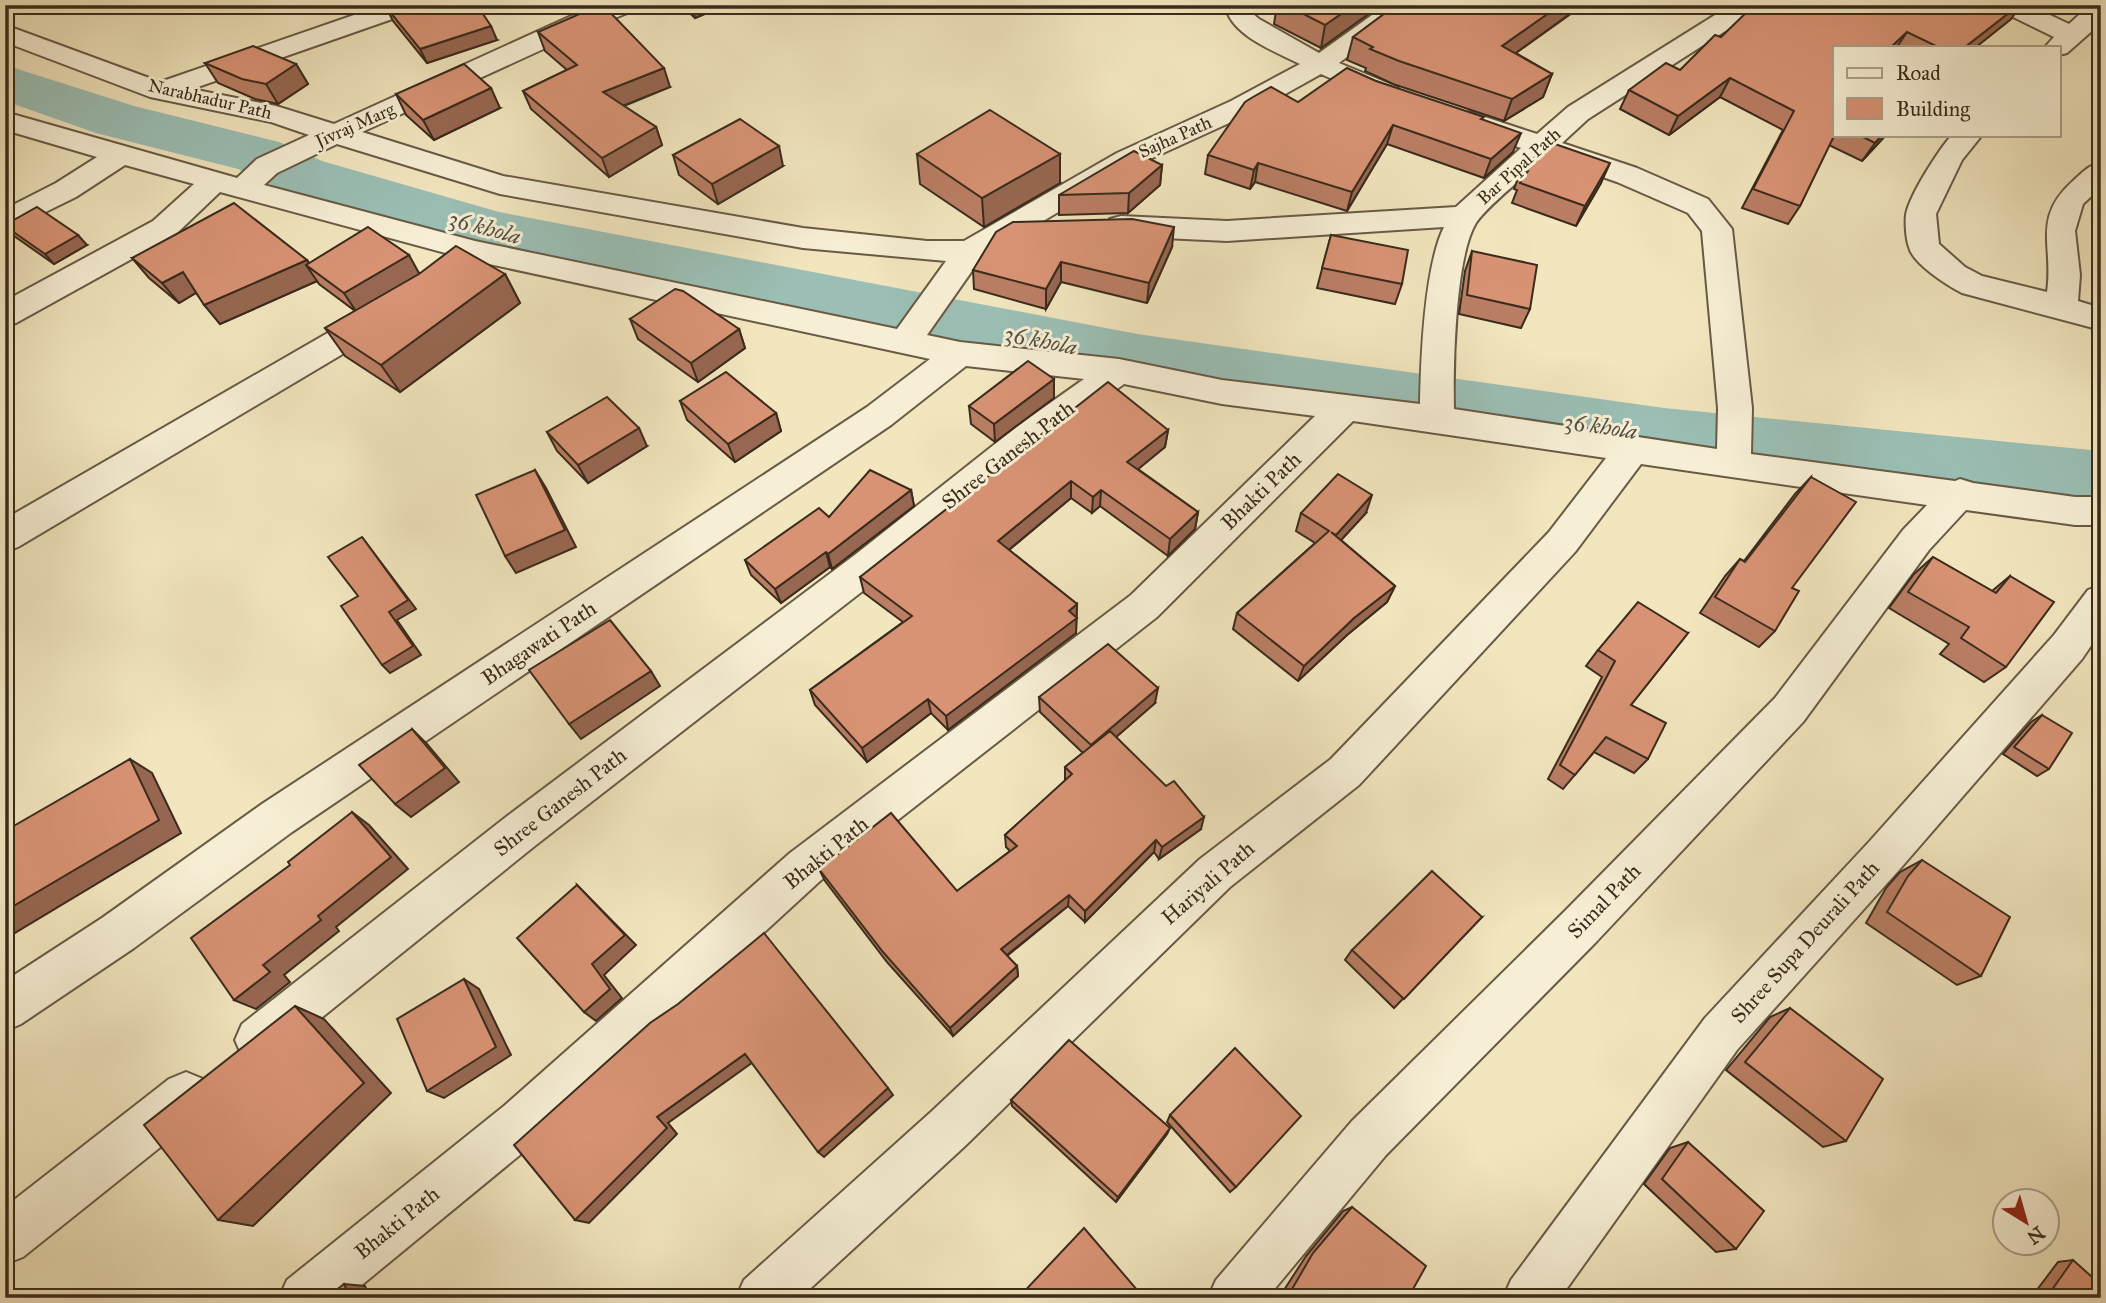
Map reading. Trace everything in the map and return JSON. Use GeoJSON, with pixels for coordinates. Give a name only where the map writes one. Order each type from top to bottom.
{"type":"FeatureCollection","features":[{"type":"Feature","properties":{"kind":"street"},"geometry":{"type":"LineString","coordinates":[[160,91],[409,5]]}},
{"type":"Feature","properties":{"kind":"street","name":"Jivraj Marg"},"geometry":{"type":"LineString","coordinates":[[5,315],[164,229],[242,178],[578,23],[626,5]]}},
{"type":"Feature","properties":{"kind":"street"},"geometry":{"type":"LineString","coordinates":[[1238,5],[1241,16],[1252,25],[1320,64],[1407,100]]}},
{"type":"Feature","properties":{"kind":"street","name":"Sajha Path"},"geometry":{"type":"LineString","coordinates":[[909,335],[970,251],[1003,229],[1127,159],[1241,107],[1320,64],[1403,5]]}},
{"type":"Feature","properties":{"kind":"street","name":"Bar Pipal Path"},"geometry":{"type":"LineString","coordinates":[[1438,414],[1437,365],[1450,246],[1464,216],[1578,113],[1749,5]]}},
{"type":"Feature","properties":{"kind":"street"},"geometry":{"type":"LineString","coordinates":[[2008,5],[2065,41],[2101,9]]}},
{"type":"Feature","properties":{"kind":"street","name":"Narabhadur Path"},"geometry":{"type":"LineString","coordinates":[[5,33],[160,91],[276,115],[511,187],[803,238],[927,251],[970,251]]}},
{"type":"Feature","properties":{"kind":"street"},"geometry":{"type":"LineString","coordinates":[[1444,112],[1627,175],[1698,206],[1717,229],[1735,408],[1734,457]]}},
{"type":"Feature","properties":{"kind":"street"},"geometry":{"type":"LineString","coordinates":[[5,121],[120,155],[242,178],[320,211],[475,251],[909,335],[960,354],[1119,371],[1222,392],[1345,408],[1438,414],[1632,450],[1734,457],[2075,511],[2101,511]]}},
{"type":"Feature","properties":{"kind":"street"},"geometry":{"type":"LineString","coordinates":[[1967,136],[1949,156],[1922,214],[1924,248],[1954,275],[1973,285],[2101,319]]}},
{"type":"Feature","properties":{"kind":"street"},"geometry":{"type":"LineString","coordinates":[[5,222],[66,190],[120,155]]}},
{"type":"Feature","properties":{"kind":"street"},"geometry":{"type":"LineString","coordinates":[[2061,307],[2065,275],[2060,231],[2069,200],[2101,172]]}},
{"type":"Feature","properties":{"kind":"street"},"geometry":{"type":"LineString","coordinates":[[1003,229],[1131,226],[1227,231],[1464,216]]}},
{"type":"Feature","properties":{"kind":"street"},"geometry":{"type":"LineString","coordinates":[[443,275],[475,251]]}},
{"type":"Feature","properties":{"kind":"street"},"geometry":{"type":"LineString","coordinates":[[5,537],[411,299]]}},
{"type":"Feature","properties":{"kind":"street","name":"Bhagawati Path"},"geometry":{"type":"LineString","coordinates":[[5,1008],[118,933],[277,818],[879,416],[960,354]]}},
{"type":"Feature","properties":{"kind":"street","name":"Shree Ganesh Path"},"geometry":{"type":"LineString","coordinates":[[5,1239],[521,831],[869,565],[1031,434],[1119,371]]}},
{"type":"Feature","properties":{"kind":"street","name":"Bhakti Path"},"geometry":{"type":"LineString","coordinates":[[305,1298],[521,1123],[805,867],[1144,606],[1345,408]]}},
{"type":"Feature","properties":{"kind":"street","name":"Hariyali Path"},"geometry":{"type":"LineString","coordinates":[[762,1298],[948,1129],[1215,873],[1345,772],[1562,542],[1632,450]]}},
{"type":"Feature","properties":{"kind":"street","name":"Simal Path"},"geometry":{"type":"LineString","coordinates":[[1234,1298],[1369,1138],[1581,926],[1789,710],[1916,540],[1960,493]]}},
{"type":"Feature","properties":{"kind":"street","name":"Shree Supa Deurali Path"},"geometry":{"type":"LineString","coordinates":[[1529,1298],[1721,1034],[1884,856],[2068,647],[2101,601]]}},
{"type":"Feature","properties":{"kind":"building"},"geometry":{"type":"Polygon","coordinates":[[[477,5],[491,26],[420,49],[386,7],[477,5]]]}},
{"type":"Feature","properties":{"kind":"building"},"geometry":{"type":"Polygon","coordinates":[[[603,5],[664,68],[603,92],[656,127],[602,158],[523,91],[577,65],[538,32],[603,5]]]}},
{"type":"Feature","properties":{"kind":"building"},"geometry":{"type":"Polygon","coordinates":[[[1286,5],[1354,5],[1325,25],[1286,5]]]}},
{"type":"Feature","properties":{"kind":"building"},"geometry":{"type":"Polygon","coordinates":[[[1396,5],[1560,5],[1502,46],[1552,74],[1512,99],[1399,61],[1370,49],[1373,47],[1353,37],[1396,5]]]}},
{"type":"Feature","properties":{"kind":"building"},"geometry":{"type":"Polygon","coordinates":[[[1754,5],[2019,5],[1966,46],[1936,46],[1907,32],[1892,46],[1833,46],[1834,136],[1800,206],[1753,189],[1794,111],[1730,78],[1678,116],[1629,90],[1666,63],[1680,70],[1715,35],[1721,37],[1754,5]]]}},
{"type":"Feature","properties":{"kind":"building"},"geometry":{"type":"Polygon","coordinates":[[[253,46],[296,64],[266,84],[242,79],[205,63],[253,46]]]}},
{"type":"Feature","properties":{"kind":"building"},"geometry":{"type":"Polygon","coordinates":[[[464,64],[491,88],[423,120],[396,94],[464,64]]]}},
{"type":"Feature","properties":{"kind":"building"},"geometry":{"type":"Polygon","coordinates":[[[1347,68],[1521,133],[1491,159],[1393,125],[1352,192],[1258,163],[1254,170],[1208,155],[1245,102],[1271,87],[1298,102],[1347,68]]]}},
{"type":"Feature","properties":{"kind":"building"},"geometry":{"type":"Polygon","coordinates":[[[990,110],[1060,154],[982,198],[917,154],[990,110]]]}},
{"type":"Feature","properties":{"kind":"building"},"geometry":{"type":"Polygon","coordinates":[[[740,119],[779,146],[712,184],[673,155],[740,119]]]}},
{"type":"Feature","properties":{"kind":"building"},"geometry":{"type":"Polygon","coordinates":[[[1861,136],[1881,136],[1875,143],[1861,136]]]}},
{"type":"Feature","properties":{"kind":"building"},"geometry":{"type":"Polygon","coordinates":[[[1552,143],[1610,163],[1585,206],[1520,183],[1528,171],[1522,168],[1552,143]]]}},
{"type":"Feature","properties":{"kind":"building"},"geometry":{"type":"Polygon","coordinates":[[[1134,151],[1162,165],[1129,193],[1059,195],[1134,151]]]}},
{"type":"Feature","properties":{"kind":"building"},"geometry":{"type":"Polygon","coordinates":[[[234,203],[307,260],[204,305],[183,272],[162,283],[132,258],[234,203]]]}},
{"type":"Feature","properties":{"kind":"building"},"geometry":{"type":"Polygon","coordinates":[[[37,207],[78,235],[45,254],[5,226],[37,207]]]}},
{"type":"Feature","properties":{"kind":"building"},"geometry":{"type":"Polygon","coordinates":[[[1132,219],[1174,227],[1149,283],[1061,262],[1046,289],[973,270],[996,232],[1013,222],[1132,219]]]}},
{"type":"Feature","properties":{"kind":"building"},"geometry":{"type":"Polygon","coordinates":[[[368,227],[409,255],[344,293],[306,265],[368,227]]]}},
{"type":"Feature","properties":{"kind":"building"},"geometry":{"type":"Polygon","coordinates":[[[1331,235],[1408,250],[1402,284],[1322,268],[1331,235]]]}},
{"type":"Feature","properties":{"kind":"building"},"geometry":{"type":"Polygon","coordinates":[[[456,246],[505,274],[381,365],[325,328],[419,274],[456,246]]]}},
{"type":"Feature","properties":{"kind":"building"},"geometry":{"type":"Polygon","coordinates":[[[1472,251],[1537,265],[1530,309],[1467,295],[1472,251]]]}},
{"type":"Feature","properties":{"kind":"building"},"geometry":{"type":"Polygon","coordinates":[[[675,289],[683,291],[739,329],[691,363],[630,319],[675,289]]]}},
{"type":"Feature","properties":{"kind":"building"},"geometry":{"type":"Polygon","coordinates":[[[1028,361],[1054,379],[994,424],[969,406],[1028,361]]]}},
{"type":"Feature","properties":{"kind":"building"},"geometry":{"type":"Polygon","coordinates":[[[726,372],[776,413],[728,444],[680,401],[726,372]]]}},
{"type":"Feature","properties":{"kind":"building"},"geometry":{"type":"Polygon","coordinates":[[[1108,382],[1168,430],[1127,462],[1198,512],[1170,539],[1101,490],[1093,497],[1071,481],[998,541],[1077,604],[1069,611],[1077,618],[946,716],[928,699],[862,748],[810,690],[912,616],[860,577],[1108,382]]]}},
{"type":"Feature","properties":{"kind":"building"},"geometry":{"type":"Polygon","coordinates":[[[607,397],[639,428],[578,465],[547,432],[607,397]]]}},
{"type":"Feature","properties":{"kind":"building"},"geometry":{"type":"Polygon","coordinates":[[[535,470],[565,530],[505,556],[476,495],[535,470]]]}},
{"type":"Feature","properties":{"kind":"building"},"geometry":{"type":"Polygon","coordinates":[[[870,470],[911,490],[828,554],[826,552],[775,589],[745,560],[819,508],[829,517],[870,470]]]}},
{"type":"Feature","properties":{"kind":"building"},"geometry":{"type":"Polygon","coordinates":[[[1338,474],[1372,495],[1336,535],[1331,532],[1395,586],[1354,618],[1304,666],[1237,613],[1329,531],[1301,513],[1338,474]]]}},
{"type":"Feature","properties":{"kind":"building"},"geometry":{"type":"Polygon","coordinates":[[[1811,477],[1856,502],[1792,588],[1799,591],[1775,631],[1715,597],[1740,559],[1745,562],[1811,477]]]}},
{"type":"Feature","properties":{"kind":"building"},"geometry":{"type":"Polygon","coordinates":[[[362,537],[408,600],[389,612],[413,646],[382,665],[341,606],[358,596],[328,557],[362,537]]]}},
{"type":"Feature","properties":{"kind":"building"},"geometry":{"type":"Polygon","coordinates":[[[1933,557],[1996,593],[2010,576],[2054,602],[2006,667],[1961,638],[1969,627],[1908,592],[1933,557]]]}},
{"type":"Feature","properties":{"kind":"building"},"geometry":{"type":"Polygon","coordinates":[[[1638,602],[1688,633],[1631,705],[1666,723],[1648,759],[1606,737],[1575,775],[1560,765],[1615,661],[1598,650],[1638,602]]]}},
{"type":"Feature","properties":{"kind":"building"},"geometry":{"type":"Polygon","coordinates":[[[610,620],[651,671],[569,724],[529,670],[610,620]]]}},
{"type":"Feature","properties":{"kind":"building"},"geometry":{"type":"Polygon","coordinates":[[[1108,644],[1158,688],[1091,745],[1039,697],[1108,644]]]}},
{"type":"Feature","properties":{"kind":"building"},"geometry":{"type":"Polygon","coordinates":[[[2042,715],[2072,733],[2049,769],[2014,747],[2042,715]]]}},
{"type":"Feature","properties":{"kind":"building"},"geometry":{"type":"Polygon","coordinates":[[[412,729],[445,768],[395,804],[359,765],[412,729]]]}},
{"type":"Feature","properties":{"kind":"building"},"geometry":{"type":"Polygon","coordinates":[[[1110,731],[1166,786],[1174,781],[1204,817],[1162,847],[1156,840],[1085,911],[1069,895],[1001,949],[1017,966],[950,1028],[883,952],[819,869],[891,813],[957,891],[1017,846],[1005,835],[1072,774],[1065,767],[1110,731]]]}},
{"type":"Feature","properties":{"kind":"building"},"geometry":{"type":"Polygon","coordinates":[[[130,759],[159,820],[5,911],[5,831],[130,759]]]}},
{"type":"Feature","properties":{"kind":"building"},"geometry":{"type":"Polygon","coordinates":[[[352,812],[391,857],[318,916],[321,920],[263,965],[270,972],[234,1000],[191,938],[290,865],[288,862],[352,812]]]}},
{"type":"Feature","properties":{"kind":"building"},"geometry":{"type":"Polygon","coordinates":[[[1922,860],[2010,917],[1981,976],[1887,912],[1908,876],[1922,860]]]}},
{"type":"Feature","properties":{"kind":"building"},"geometry":{"type":"Polygon","coordinates":[[[1432,871],[1482,917],[1404,999],[1352,950],[1432,871]]]}},
{"type":"Feature","properties":{"kind":"building"},"geometry":{"type":"Polygon","coordinates":[[[577,885],[625,935],[592,964],[610,989],[584,1012],[517,938],[577,885]]]}},
{"type":"Feature","properties":{"kind":"building"},"geometry":{"type":"Polygon","coordinates":[[[764,933],[888,1088],[818,1152],[745,1054],[657,1117],[667,1128],[575,1220],[514,1145],[650,1023],[678,1004],[764,933]]]}},
{"type":"Feature","properties":{"kind":"building"},"geometry":{"type":"Polygon","coordinates":[[[464,979],[496,1047],[427,1091],[397,1019],[464,979]]]}},
{"type":"Feature","properties":{"kind":"building"},"geometry":{"type":"Polygon","coordinates":[[[295,1006],[364,1083],[218,1220],[144,1125],[295,1006]]]}},
{"type":"Feature","properties":{"kind":"building"},"geometry":{"type":"Polygon","coordinates":[[[1790,1008],[1883,1079],[1846,1141],[1745,1062],[1790,1008]]]}},
{"type":"Feature","properties":{"kind":"building"},"geometry":{"type":"Polygon","coordinates":[[[1069,1040],[1170,1128],[1118,1197],[1011,1100],[1069,1040]]]}},
{"type":"Feature","properties":{"kind":"building"},"geometry":{"type":"Polygon","coordinates":[[[1235,1048],[1301,1116],[1236,1187],[1170,1115],[1235,1048]]]}},
{"type":"Feature","properties":{"kind":"building"},"geometry":{"type":"Polygon","coordinates":[[[1688,1142],[1764,1211],[1736,1249],[1662,1179],[1688,1142]]]}},
{"type":"Feature","properties":{"kind":"building"},"geometry":{"type":"Polygon","coordinates":[[[1352,1207],[1426,1266],[1408,1298],[1302,1298],[1292,1289],[1313,1253],[1352,1207]]]}},
{"type":"Feature","properties":{"kind":"building"},"geometry":{"type":"Polygon","coordinates":[[[1084,1228],[1144,1298],[1018,1298],[1084,1228]]]}},
{"type":"Feature","properties":{"kind":"building"},"geometry":{"type":"Polygon","coordinates":[[[2073,1260],[2101,1285],[2101,1298],[2053,1298],[2049,1294],[2073,1260]]]}},
{"type":"Feature","properties":{"kind":"building"},"geometry":{"type":"Polygon","coordinates":[[[344,1284],[350,1298],[326,1298],[344,1284]]]}},
{"type":"Feature","properties":{"kind":"waterway","name":"36 khola"},"geometry":{"type":"LineString","coordinates":[[5,82],[117,120],[258,155],[301,175],[497,233],[1137,359],[1664,435],[2101,480]]}}]}
